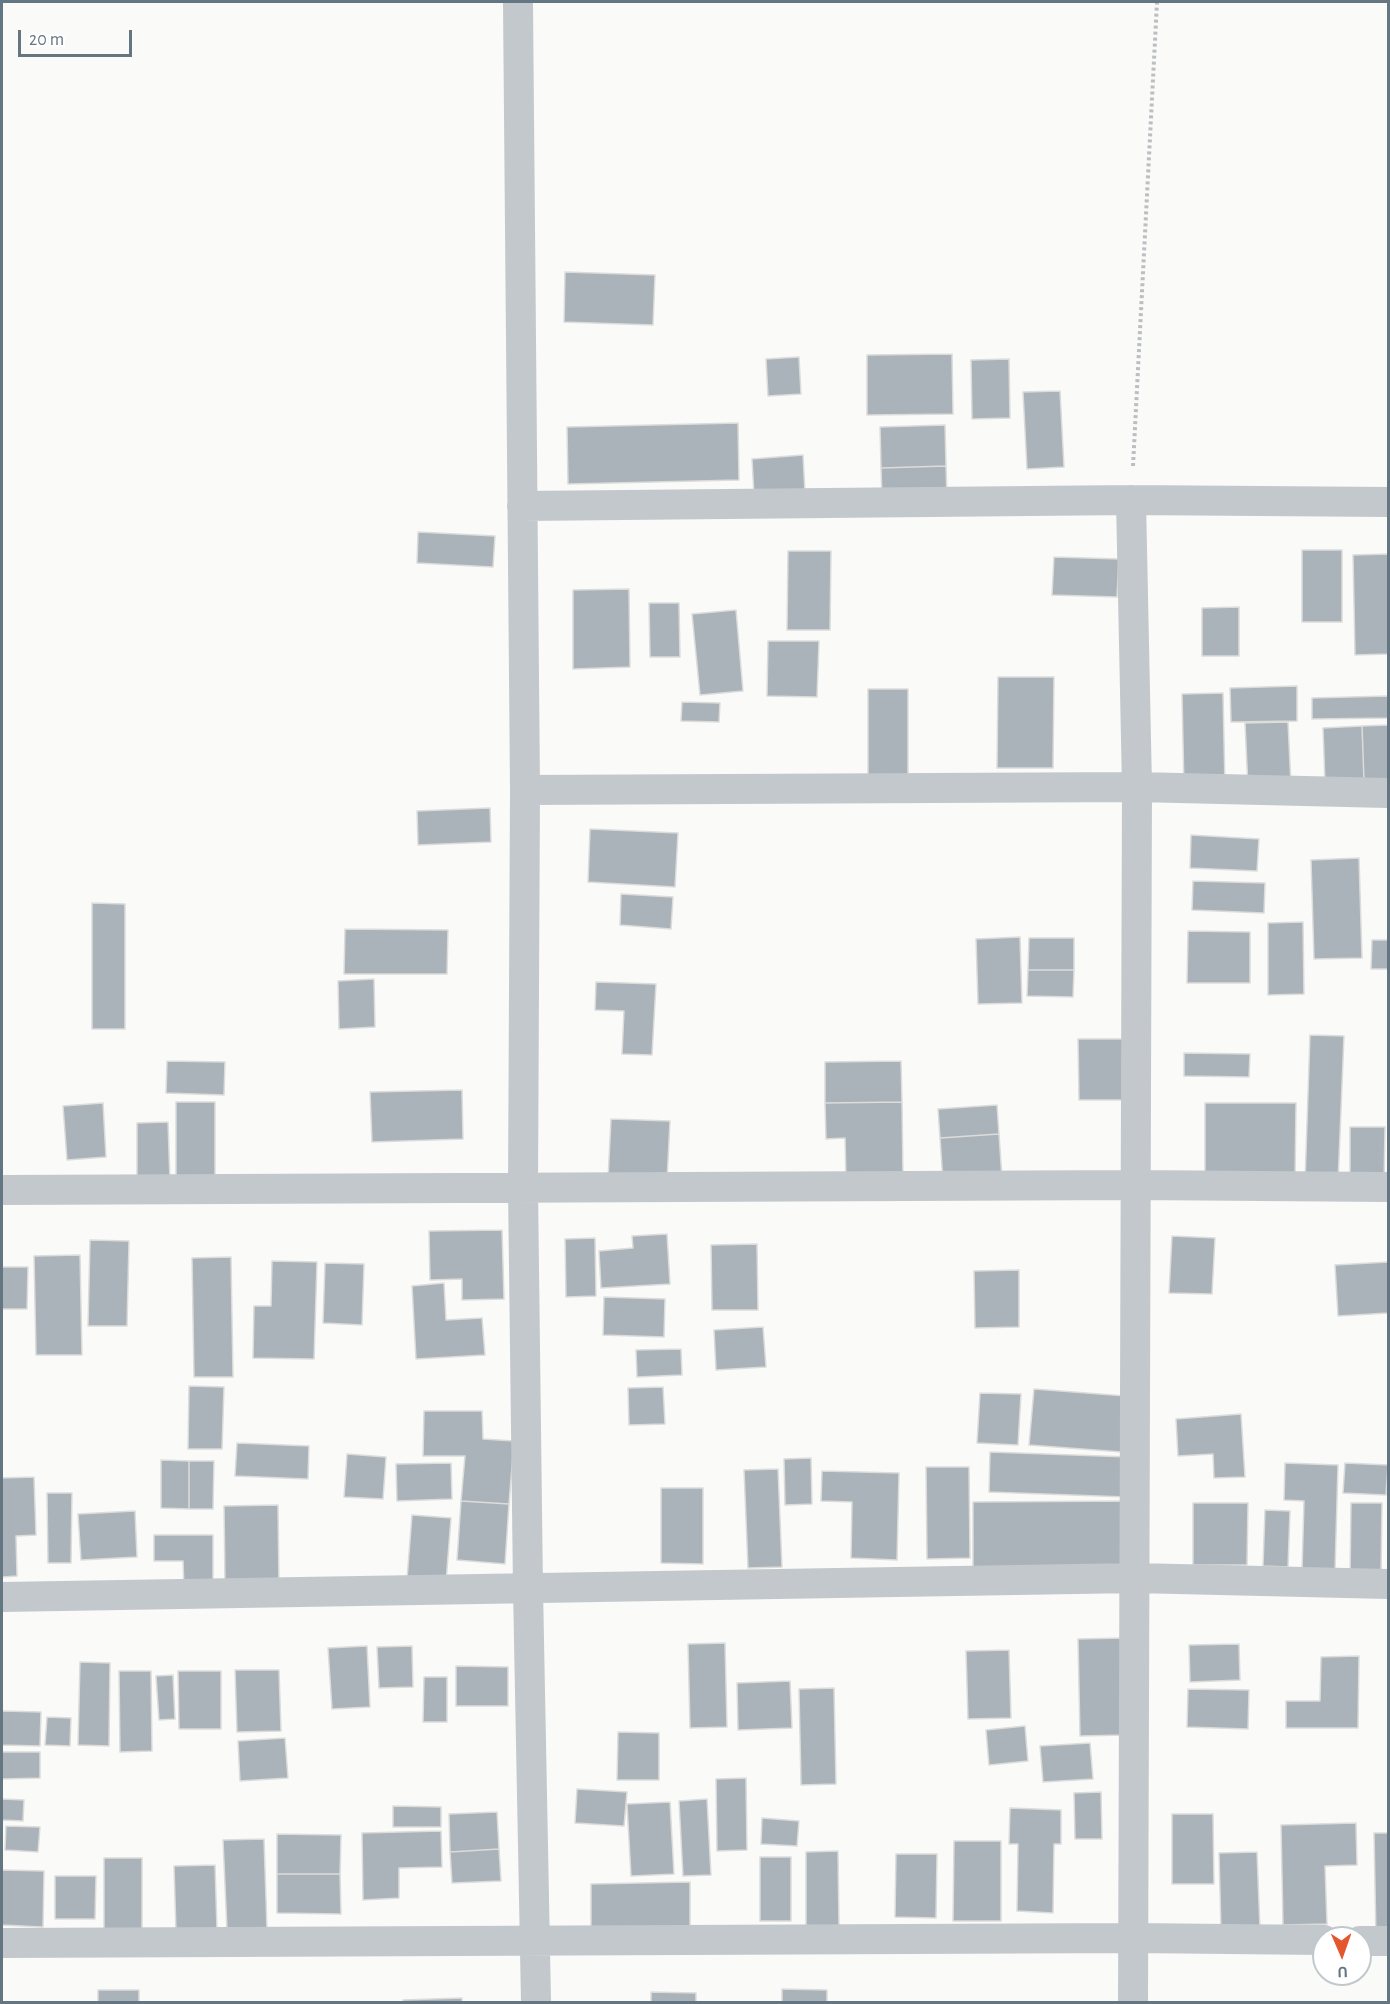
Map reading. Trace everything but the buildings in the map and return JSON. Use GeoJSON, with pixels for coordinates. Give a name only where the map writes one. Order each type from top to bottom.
{"type":"FeatureCollection","features":[{"type":"Feature","properties":{"kind":"street"},"geometry":{"type":"LineString","coordinates":[[518,2],[525,790],[523,1188],[536,2002]]}},
{"type":"Feature","properties":{"kind":"street"},"geometry":{"type":"LineString","coordinates":[[522,506],[1131,500],[1389,502]]}},
{"type":"Feature","properties":{"kind":"street"},"geometry":{"type":"LineString","coordinates":[[1131,500],[1137,787],[1133,2002]]}},
{"type":"Feature","properties":{"kind":"street"},"geometry":{"type":"LineString","coordinates":[[525,790],[1137,787],[1389,793]]}},
{"type":"Feature","properties":{"kind":"street"},"geometry":{"type":"LineString","coordinates":[[2,1190],[1135,1185],[1389,1187]]}},
{"type":"Feature","properties":{"kind":"street"},"geometry":{"type":"LineString","coordinates":[[2,1597],[1135,1578],[1389,1584]]}},
{"type":"Feature","properties":{"kind":"street"},"geometry":{"type":"LineString","coordinates":[[2,1943],[1133,1938],[1312,1940]]}},
{"type":"Feature","properties":{"kind":"street"},"geometry":{"type":"LineString","coordinates":[[1372,1941],[1389,1941]]}},
{"type":"Feature","properties":{"kind":"path"},"geometry":{"type":"LineString","coordinates":[[1131,500],[1157,2]]}}]}
